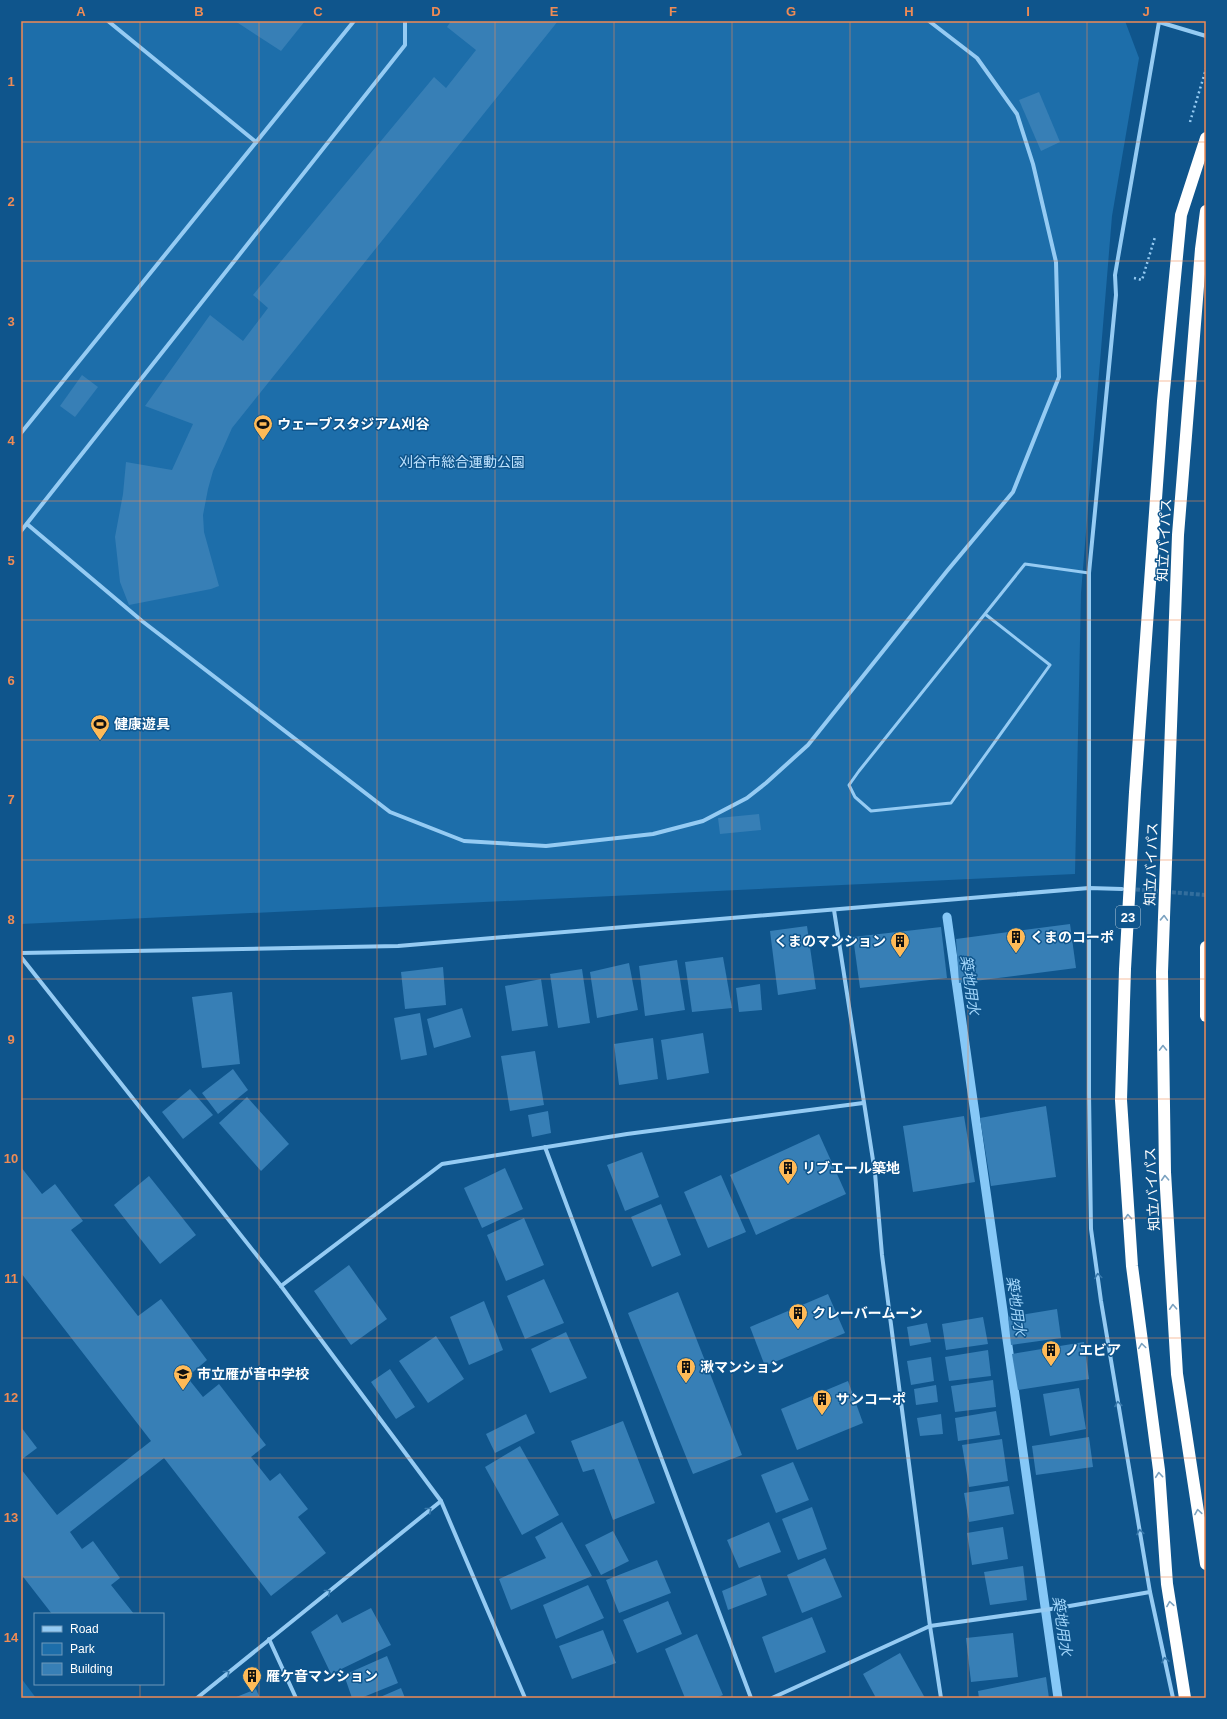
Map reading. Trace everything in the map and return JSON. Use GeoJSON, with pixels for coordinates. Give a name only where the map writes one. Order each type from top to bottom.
{"type":"FeatureCollection","features":[{"type":"Feature","properties":{"kind":"highway","name":"23"},"geometry":{"type":"LineString","coordinates":[[1185,1698],[1167,1584],[1159,1470],[1132,1266],[1121,1100],[1125,969],[1134,815],[1163,401],[1181,215],[1206,138]]}},
{"type":"Feature","properties":{"kind":"highway","name":"知立バイパス"},"geometry":{"type":"LineString","coordinates":[[1206,212],[1201,249],[1178,535],[1162,972],[1165,1172],[1177,1374],[1206,1564]]}},
{"type":"Feature","properties":{"kind":"highway"},"geometry":{"type":"LineString","coordinates":[[1206,947],[1206,1016]]}},
{"type":"Feature","properties":{"kind":"street"},"geometry":{"type":"LineString","coordinates":[[108,21],[256,142]]}},
{"type":"Feature","properties":{"kind":"street"},"geometry":{"type":"LineString","coordinates":[[21,434],[354,21]]}},
{"type":"Feature","properties":{"kind":"street"},"geometry":{"type":"LineString","coordinates":[[21,531],[405,44],[404,21]]}},
{"type":"Feature","properties":{"kind":"street"},"geometry":{"type":"LineString","coordinates":[[26,524],[142,621],[390,812],[464,841],[546,846],[654,834],[703,821],[747,798],[766,784],[808,746],[947,571],[1013,492],[1059,377],[1056,262],[1033,164],[1017,114],[977,58],[929,21]]}},
{"type":"Feature","properties":{"kind":"street"},"geometry":{"type":"LineString","coordinates":[[1173,1698],[1150,1592],[1101,1302],[1092,1229],[1089,1094],[1088,888],[1089,573],[1115,302],[1116,275],[1158,22],[1206,36]]}},
{"type":"Feature","properties":{"kind":"street"},"geometry":{"type":"LineString","coordinates":[[21,954],[398,946],[1088,888],[1122,889]]}},
{"type":"Feature","properties":{"kind":"street"},"geometry":{"type":"LineString","coordinates":[[834,910],[875,1174],[882,1255],[930,1626],[941,1698]]}},
{"type":"Feature","properties":{"kind":"street"},"geometry":{"type":"LineString","coordinates":[[21,957],[281,1286],[441,1501],[525,1698]]}},
{"type":"Feature","properties":{"kind":"street"},"geometry":{"type":"LineString","coordinates":[[281,1286],[442,1164],[635,1133],[863,1103]]}},
{"type":"Feature","properties":{"kind":"street"},"geometry":{"type":"LineString","coordinates":[[545,1148],[751,1698]]}},
{"type":"Feature","properties":{"kind":"street"},"geometry":{"type":"LineString","coordinates":[[197,1698],[441,1501]]}},
{"type":"Feature","properties":{"kind":"street"},"geometry":{"type":"LineString","coordinates":[[772,1698],[930,1626],[1058,1608],[1150,1592]]}},
{"type":"Feature","properties":{"kind":"street"},"geometry":{"type":"LineString","coordinates":[[269,1640],[296,1698]]}},
{"type":"Feature","properties":{"kind":"lane"},"geometry":{"type":"LineString","coordinates":[[985,614],[1050,665],[951,802],[871,811],[856,797],[849,785],[1024,564],[1089,573]]}},
{"type":"Feature","properties":{"kind":"green space","name":"刈谷市総合運動公園"},"geometry":{"type":"Polygon","coordinates":[[[21,21],[1125,21],[1139,58],[1112,216],[1081,593],[1075,874],[21,924],[21,21]]]}},
{"type":"Feature","properties":{"kind":"green space"},"geometry":{"type":"Polygon","coordinates":[[[21,1678],[36,1698],[21,1698],[21,1678]]]}},
{"type":"Feature","properties":{"kind":"building"},"geometry":{"type":"Polygon","coordinates":[[[235,21],[305,21],[281,51],[235,21]]]}},
{"type":"Feature","properties":{"kind":"building"},"geometry":{"type":"Polygon","coordinates":[[[451,21],[558,21],[232,428],[213,471],[203,515],[204,532],[219,586],[211,589],[129,605],[120,582],[115,537],[123,494],[126,462],[172,470],[193,424],[145,406],[210,315],[243,341],[268,308],[253,295],[434,77],[446,88],[476,50],[447,27],[451,21]]]}},
{"type":"Feature","properties":{"kind":"building"},"geometry":{"type":"Polygon","coordinates":[[[1039,92],[1060,142],[1041,151],[1019,100],[1039,92]]]}},
{"type":"Feature","properties":{"kind":"building"},"geometry":{"type":"Polygon","coordinates":[[[82,375],[98,387],[75,417],[60,406],[82,375]]]}},
{"type":"Feature","properties":{"kind":"building"},"geometry":{"type":"Polygon","coordinates":[[[759,814],[761,830],[720,834],[718,818],[759,814]]]}},
{"type":"Feature","properties":{"kind":"building","name":"くまのコーポ"},"geometry":{"type":"Polygon","coordinates":[[[1070,924],[1076,968],[959,983],[956,939],[1070,924]]]}},
{"type":"Feature","properties":{"kind":"building"},"geometry":{"type":"Polygon","coordinates":[[[807,926],[816,989],[778,995],[770,931],[807,926]]]}},
{"type":"Feature","properties":{"kind":"building","name":"くまのマンション"},"geometry":{"type":"Polygon","coordinates":[[[941,927],[947,978],[860,988],[853,937],[941,927]]]}},
{"type":"Feature","properties":{"kind":"building"},"geometry":{"type":"Polygon","coordinates":[[[723,957],[732,1008],[692,1012],[685,962],[723,957]]]}},
{"type":"Feature","properties":{"kind":"building"},"geometry":{"type":"Polygon","coordinates":[[[677,960],[685,1010],[645,1016],[639,966],[677,960]]]}},
{"type":"Feature","properties":{"kind":"building"},"geometry":{"type":"Polygon","coordinates":[[[629,963],[638,1010],[597,1018],[590,972],[629,963]]]}},
{"type":"Feature","properties":{"kind":"building"},"geometry":{"type":"Polygon","coordinates":[[[443,967],[446,1005],[405,1009],[401,972],[443,967]]]}},
{"type":"Feature","properties":{"kind":"building"},"geometry":{"type":"Polygon","coordinates":[[[582,969],[590,1023],[558,1028],[550,974],[582,969]]]}},
{"type":"Feature","properties":{"kind":"building"},"geometry":{"type":"Polygon","coordinates":[[[541,979],[548,1026],[512,1031],[505,986],[541,979]]]}},
{"type":"Feature","properties":{"kind":"building"},"geometry":{"type":"Polygon","coordinates":[[[760,984],[762,1010],[739,1012],[736,988],[760,984]]]}},
{"type":"Feature","properties":{"kind":"building"},"geometry":{"type":"Polygon","coordinates":[[[232,992],[240,1064],[202,1068],[192,997],[232,992]]]}},
{"type":"Feature","properties":{"kind":"building"},"geometry":{"type":"Polygon","coordinates":[[[462,1008],[471,1037],[434,1048],[427,1019],[462,1008]]]}},
{"type":"Feature","properties":{"kind":"building"},"geometry":{"type":"Polygon","coordinates":[[[420,1013],[427,1055],[401,1060],[394,1018],[420,1013]]]}},
{"type":"Feature","properties":{"kind":"building"},"geometry":{"type":"Polygon","coordinates":[[[703,1033],[709,1073],[667,1080],[661,1040],[703,1033]]]}},
{"type":"Feature","properties":{"kind":"building"},"geometry":{"type":"Polygon","coordinates":[[[653,1038],[658,1079],[619,1085],[614,1044],[653,1038]]]}},
{"type":"Feature","properties":{"kind":"building"},"geometry":{"type":"Polygon","coordinates":[[[535,1051],[544,1105],[510,1111],[501,1056],[535,1051]]]}},
{"type":"Feature","properties":{"kind":"building"},"geometry":{"type":"Polygon","coordinates":[[[233,1069],[248,1090],[218,1114],[202,1093],[233,1069]]]}},
{"type":"Feature","properties":{"kind":"building"},"geometry":{"type":"Polygon","coordinates":[[[190,1089],[213,1115],[183,1139],[162,1112],[190,1089]]]}},
{"type":"Feature","properties":{"kind":"building"},"geometry":{"type":"Polygon","coordinates":[[[247,1097],[289,1144],[261,1171],[219,1123],[247,1097]]]}},
{"type":"Feature","properties":{"kind":"building"},"geometry":{"type":"Polygon","coordinates":[[[1046,1106],[1056,1177],[991,1186],[980,1118],[1046,1106]]]}},
{"type":"Feature","properties":{"kind":"building"},"geometry":{"type":"Polygon","coordinates":[[[548,1111],[551,1133],[532,1137],[528,1115],[548,1111]]]}},
{"type":"Feature","properties":{"kind":"building"},"geometry":{"type":"Polygon","coordinates":[[[964,1116],[975,1182],[913,1192],[903,1126],[964,1116]]]}},
{"type":"Feature","properties":{"kind":"building","name":"リブエール築地"},"geometry":{"type":"Polygon","coordinates":[[[819,1134],[846,1194],[756,1235],[730,1175],[819,1134]]]}},
{"type":"Feature","properties":{"kind":"building"},"geometry":{"type":"Polygon","coordinates":[[[642,1152],[659,1197],[625,1211],[607,1165],[642,1152]]]}},
{"type":"Feature","properties":{"kind":"building"},"geometry":{"type":"Polygon","coordinates":[[[21,1167],[42,1194],[55,1184],[83,1221],[71,1230],[138,1316],[161,1299],[207,1360],[187,1377],[203,1397],[219,1384],[266,1445],[251,1457],[270,1481],[280,1473],[308,1509],[298,1517],[326,1553],[271,1596],[164,1458],[70,1532],[82,1549],[93,1541],[120,1578],[111,1585],[133,1613],[51,1613],[21,1574],[21,1469],[57,1515],[151,1441],[21,1273],[21,1167]]]}},
{"type":"Feature","properties":{"kind":"building"},"geometry":{"type":"Polygon","coordinates":[[[505,1168],[523,1209],[482,1228],[464,1188],[505,1168]]]}},
{"type":"Feature","properties":{"kind":"building"},"geometry":{"type":"Polygon","coordinates":[[[721,1175],[746,1232],[708,1248],[684,1192],[721,1175]]]}},
{"type":"Feature","properties":{"kind":"building"},"geometry":{"type":"Polygon","coordinates":[[[149,1176],[196,1235],[160,1264],[114,1205],[149,1176]]]}},
{"type":"Feature","properties":{"kind":"building"},"geometry":{"type":"Polygon","coordinates":[[[661,1204],[681,1255],[652,1267],[631,1217],[661,1204]]]}},
{"type":"Feature","properties":{"kind":"building"},"geometry":{"type":"Polygon","coordinates":[[[524,1218],[544,1265],[506,1281],[487,1235],[524,1218]]]}},
{"type":"Feature","properties":{"kind":"building"},"geometry":{"type":"Polygon","coordinates":[[[349,1265],[387,1319],[351,1345],[314,1291],[349,1265]]]}},
{"type":"Feature","properties":{"kind":"building"},"geometry":{"type":"Polygon","coordinates":[[[544,1279],[564,1323],[525,1339],[507,1296],[544,1279]]]}},
{"type":"Feature","properties":{"kind":"building","name":"湫マンション"},"geometry":{"type":"Polygon","coordinates":[[[678,1292],[742,1455],[693,1474],[628,1313],[678,1292]]]}},
{"type":"Feature","properties":{"kind":"building","name":"クレーバームーン"},"geometry":{"type":"Polygon","coordinates":[[[828,1294],[845,1333],[765,1366],[750,1327],[828,1294]]]}},
{"type":"Feature","properties":{"kind":"building"},"geometry":{"type":"Polygon","coordinates":[[[484,1301],[503,1350],[469,1365],[450,1317],[484,1301]]]}},
{"type":"Feature","properties":{"kind":"building"},"geometry":{"type":"Polygon","coordinates":[[[1057,1309],[1061,1338],[1011,1345],[1008,1317],[1057,1309]]]}},
{"type":"Feature","properties":{"kind":"building"},"geometry":{"type":"Polygon","coordinates":[[[983,1317],[988,1344],[946,1350],[942,1324],[983,1317]]]}},
{"type":"Feature","properties":{"kind":"building"},"geometry":{"type":"Polygon","coordinates":[[[927,1323],[931,1342],[910,1346],[907,1327],[927,1323]]]}},
{"type":"Feature","properties":{"kind":"building"},"geometry":{"type":"Polygon","coordinates":[[[566,1332],[587,1378],[550,1393],[531,1349],[566,1332]]]}},
{"type":"Feature","properties":{"kind":"building"},"geometry":{"type":"Polygon","coordinates":[[[436,1336],[464,1379],[428,1403],[399,1361],[436,1336]]]}},
{"type":"Feature","properties":{"kind":"building","name":"ノエビア"},"geometry":{"type":"Polygon","coordinates":[[[1084,1342],[1089,1379],[1018,1390],[1012,1354],[1084,1342]]]}},
{"type":"Feature","properties":{"kind":"building"},"geometry":{"type":"Polygon","coordinates":[[[988,1350],[991,1376],[949,1381],[945,1357],[988,1350]]]}},
{"type":"Feature","properties":{"kind":"building"},"geometry":{"type":"Polygon","coordinates":[[[931,1357],[934,1381],[911,1385],[907,1361],[931,1357]]]}},
{"type":"Feature","properties":{"kind":"building"},"geometry":{"type":"Polygon","coordinates":[[[390,1369],[415,1407],[396,1419],[371,1382],[390,1369]]]}},
{"type":"Feature","properties":{"kind":"building"},"geometry":{"type":"Polygon","coordinates":[[[993,1380],[996,1407],[955,1412],[951,1386],[993,1380]]]}},
{"type":"Feature","properties":{"kind":"building","name":"サンコーポ"},"geometry":{"type":"Polygon","coordinates":[[[848,1381],[863,1423],[797,1450],[781,1409],[848,1381]]]}},
{"type":"Feature","properties":{"kind":"building"},"geometry":{"type":"Polygon","coordinates":[[[936,1385],[938,1402],[916,1405],[914,1389],[936,1385]]]}},
{"type":"Feature","properties":{"kind":"building"},"geometry":{"type":"Polygon","coordinates":[[[1079,1388],[1086,1429],[1050,1436],[1043,1394],[1079,1388]]]}},
{"type":"Feature","properties":{"kind":"building"},"geometry":{"type":"Polygon","coordinates":[[[996,1411],[1000,1435],[958,1441],[955,1418],[996,1411]]]}},
{"type":"Feature","properties":{"kind":"building"},"geometry":{"type":"Polygon","coordinates":[[[526,1414],[535,1433],[495,1453],[486,1434],[526,1414]]]}},
{"type":"Feature","properties":{"kind":"building"},"geometry":{"type":"Polygon","coordinates":[[[941,1414],[943,1434],[920,1436],[917,1418],[941,1414]]]}},
{"type":"Feature","properties":{"kind":"building"},"geometry":{"type":"Polygon","coordinates":[[[623,1421],[655,1503],[613,1520],[594,1469],[583,1472],[571,1441],[623,1421]]]}},
{"type":"Feature","properties":{"kind":"building"},"geometry":{"type":"Polygon","coordinates":[[[21,1427],[37,1448],[21,1460],[21,1427]]]}},
{"type":"Feature","properties":{"kind":"building"},"geometry":{"type":"Polygon","coordinates":[[[1089,1437],[1093,1467],[1036,1475],[1032,1446],[1089,1437]]]}},
{"type":"Feature","properties":{"kind":"building"},"geometry":{"type":"Polygon","coordinates":[[[1002,1439],[1008,1481],[969,1487],[962,1445],[1002,1439]]]}},
{"type":"Feature","properties":{"kind":"building"},"geometry":{"type":"Polygon","coordinates":[[[520,1446],[559,1515],[522,1535],[485,1467],[520,1446]]]}},
{"type":"Feature","properties":{"kind":"building"},"geometry":{"type":"Polygon","coordinates":[[[793,1462],[809,1500],[776,1513],[761,1475],[793,1462]]]}},
{"type":"Feature","properties":{"kind":"building"},"geometry":{"type":"Polygon","coordinates":[[[1009,1486],[1014,1514],[969,1522],[964,1493],[1009,1486]]]}},
{"type":"Feature","properties":{"kind":"building"},"geometry":{"type":"Polygon","coordinates":[[[812,1507],[827,1549],[798,1560],[782,1519],[812,1507]]]}},
{"type":"Feature","properties":{"kind":"building"},"geometry":{"type":"Polygon","coordinates":[[[562,1522],[592,1576],[511,1610],[499,1579],[546,1558],[535,1537],[562,1522]]]}},
{"type":"Feature","properties":{"kind":"building"},"geometry":{"type":"Polygon","coordinates":[[[769,1522],[781,1552],[739,1568],[727,1540],[769,1522]]]}},
{"type":"Feature","properties":{"kind":"building"},"geometry":{"type":"Polygon","coordinates":[[[1003,1527],[1008,1559],[972,1565],[967,1533],[1003,1527]]]}},
{"type":"Feature","properties":{"kind":"building"},"geometry":{"type":"Polygon","coordinates":[[[613,1531],[629,1561],[601,1575],[585,1545],[613,1531]]]}},
{"type":"Feature","properties":{"kind":"building"},"geometry":{"type":"Polygon","coordinates":[[[825,1558],[842,1597],[802,1613],[787,1575],[825,1558]]]}},
{"type":"Feature","properties":{"kind":"building"},"geometry":{"type":"Polygon","coordinates":[[[657,1560],[671,1593],[619,1613],[606,1580],[657,1560]]]}},
{"type":"Feature","properties":{"kind":"building"},"geometry":{"type":"Polygon","coordinates":[[[1023,1566],[1027,1600],[990,1605],[984,1572],[1023,1566]]]}},
{"type":"Feature","properties":{"kind":"building"},"geometry":{"type":"Polygon","coordinates":[[[760,1575],[767,1595],[728,1610],[722,1591],[760,1575]]]}},
{"type":"Feature","properties":{"kind":"building"},"geometry":{"type":"Polygon","coordinates":[[[588,1585],[604,1618],[556,1639],[543,1605],[588,1585]]]}},
{"type":"Feature","properties":{"kind":"building"},"geometry":{"type":"Polygon","coordinates":[[[668,1601],[682,1634],[637,1653],[623,1620],[668,1601]]]}},
{"type":"Feature","properties":{"kind":"building"},"geometry":{"type":"Polygon","coordinates":[[[371,1608],[391,1645],[331,1674],[311,1632],[337,1614],[342,1623],[371,1608]]]}},
{"type":"Feature","properties":{"kind":"building"},"geometry":{"type":"Polygon","coordinates":[[[812,1617],[826,1652],[775,1673],[762,1637],[812,1617]]]}},
{"type":"Feature","properties":{"kind":"building"},"geometry":{"type":"Polygon","coordinates":[[[603,1630],[616,1663],[572,1679],[559,1646],[603,1630]]]}},
{"type":"Feature","properties":{"kind":"building"},"geometry":{"type":"Polygon","coordinates":[[[1013,1633],[1018,1677],[971,1682],[966,1638],[1013,1633]]]}},
{"type":"Feature","properties":{"kind":"building"},"geometry":{"type":"Polygon","coordinates":[[[697,1634],[723,1695],[716,1698],[685,1698],[665,1649],[697,1634]]]}},
{"type":"Feature","properties":{"kind":"building"},"geometry":{"type":"Polygon","coordinates":[[[900,1653],[925,1698],[876,1698],[863,1674],[900,1653]]]}},
{"type":"Feature","properties":{"kind":"building"},"geometry":{"type":"Polygon","coordinates":[[[387,1656],[398,1683],[361,1698],[352,1698],[344,1675],[387,1656]]]}},
{"type":"Feature","properties":{"kind":"building"},"geometry":{"type":"Polygon","coordinates":[[[1046,1677],[1049,1698],[979,1698],[978,1691],[1046,1677]]]}},
{"type":"Feature","properties":{"kind":"building"},"geometry":{"type":"Polygon","coordinates":[[[401,1688],[405,1698],[378,1698],[401,1688]]]}},
{"type":"Feature","properties":{"kind":"building","name":"雁ケ音マンション"},"geometry":{"type":"Polygon","coordinates":[[[256,1689],[260,1698],[234,1698],[256,1689]]]}},
{"type":"Feature","properties":{"kind":"waterway","name":"築地用水"},"geometry":{"type":"LineString","coordinates":[[947,917],[1058,1698]]}},
{"type":"Feature","properties":{"kind":"tunnel"},"geometry":{"type":"LineString","coordinates":[[1130,889],[1206,895]]}},
{"type":"Feature","properties":{"kind":"place","name":"ウェーブスタジアム刈谷"},"geometry":{"type":"Point","coordinates":[263,441]}},
{"type":"Feature","properties":{"kind":"place","name":"健康遊具"},"geometry":{"type":"Point","coordinates":[100,741]}},
{"type":"Feature","properties":{"kind":"place","name":"くまのコーポ"},"geometry":{"type":"Point","coordinates":[1016,954]}},
{"type":"Feature","properties":{"kind":"place","name":"くまのマンション"},"geometry":{"type":"Point","coordinates":[900,958]}},
{"type":"Feature","properties":{"kind":"place","name":"リブエール築地"},"geometry":{"type":"Point","coordinates":[788,1185]}},
{"type":"Feature","properties":{"kind":"place","name":"クレーバームーン"},"geometry":{"type":"Point","coordinates":[798,1330]}},
{"type":"Feature","properties":{"kind":"place","name":"ノエビア"},"geometry":{"type":"Point","coordinates":[1051,1367]}},
{"type":"Feature","properties":{"kind":"place","name":"湫マンション"},"geometry":{"type":"Point","coordinates":[686,1384]}},
{"type":"Feature","properties":{"kind":"place","name":"市立雁が音中学校"},"geometry":{"type":"Point","coordinates":[183,1391]}},
{"type":"Feature","properties":{"kind":"place","name":"サンコーポ"},"geometry":{"type":"Point","coordinates":[822,1416]}},
{"type":"Feature","properties":{"kind":"place","name":"雁ケ音マンション"},"geometry":{"type":"Point","coordinates":[252,1693]}}]}
